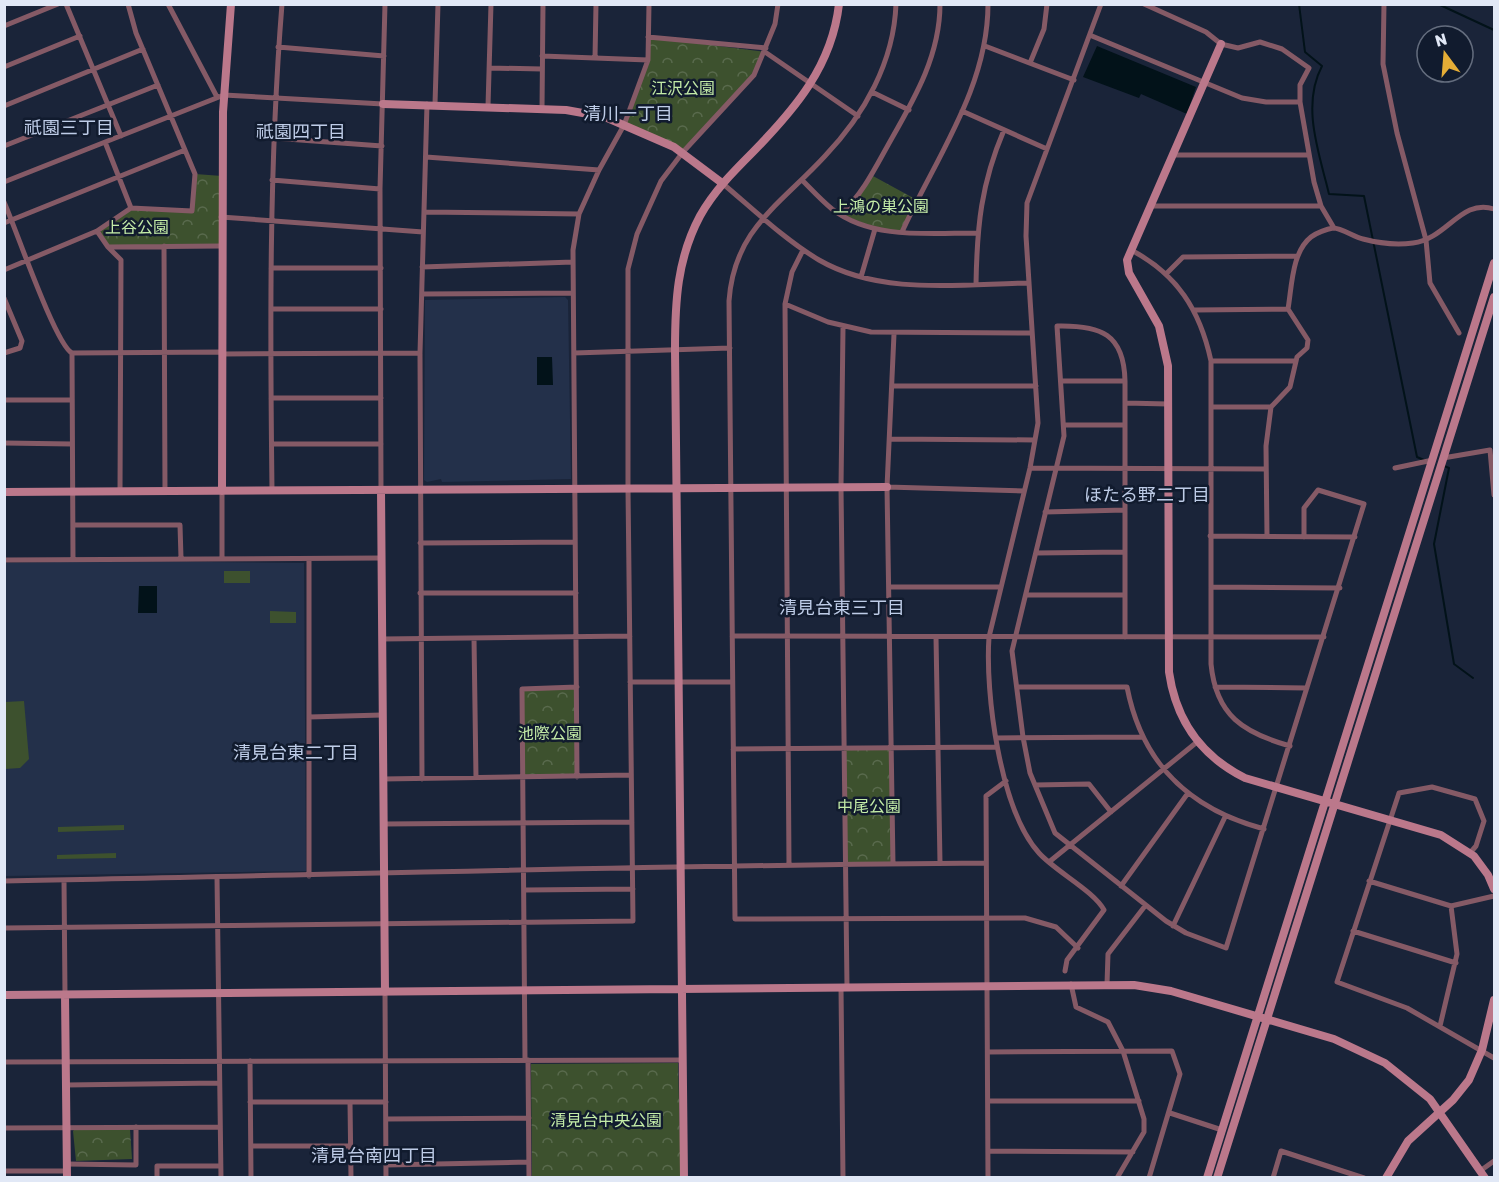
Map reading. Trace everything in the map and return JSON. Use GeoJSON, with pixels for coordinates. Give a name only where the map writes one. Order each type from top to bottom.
{"type":"FeatureCollection","features":[{"type":"Feature","properties":{"kind":"street"},"geometry":{"type":"LineString","coordinates":[[4,26],[58,4]]}},
{"type":"Feature","properties":{"kind":"street"},"geometry":{"type":"LineString","coordinates":[[66,4],[121,136]]}},
{"type":"Feature","properties":{"kind":"street"},"geometry":{"type":"LineString","coordinates":[[4,270],[97,231],[130,208],[192,211],[195,174],[143,49],[128,4]]}},
{"type":"Feature","properties":{"kind":"street"},"geometry":{"type":"LineString","coordinates":[[168,4],[221,96]]}},
{"type":"Feature","properties":{"kind":"street"},"geometry":{"type":"LineString","coordinates":[[222,558],[221,96],[231,4]]}},
{"type":"Feature","properties":{"kind":"street"},"geometry":{"type":"LineString","coordinates":[[272,490],[272,180],[274,97],[282,4]]}},
{"type":"Feature","properties":{"kind":"street"},"geometry":{"type":"LineString","coordinates":[[386,4],[380,189],[386,1178]]}},
{"type":"Feature","properties":{"kind":"street"},"geometry":{"type":"LineString","coordinates":[[422,779],[419,639],[420,353],[426,157],[438,4]]}},
{"type":"Feature","properties":{"kind":"street"},"geometry":{"type":"LineString","coordinates":[[488,106],[491,4]]}},
{"type":"Feature","properties":{"kind":"street"},"geometry":{"type":"LineString","coordinates":[[542,109],[543,4]]}},
{"type":"Feature","properties":{"kind":"street"},"geometry":{"type":"LineString","coordinates":[[595,58],[596,4]]}},
{"type":"Feature","properties":{"kind":"street"},"geometry":{"type":"LineString","coordinates":[[577,777],[573,262],[579,214],[599,170],[624,125],[648,60],[649,4]]}},
{"type":"Feature","properties":{"kind":"street"},"geometry":{"type":"LineString","coordinates":[[4,928],[633,921],[627,288],[637,234],[661,181],[683,152],[750,81],[765,50],[778,4]]}},
{"type":"Feature","properties":{"kind":"street"},"geometry":{"type":"LineString","coordinates":[[684,1178],[681,1060],[676,290],[687,244],[701,214],[722,183],[796,106],[811,85],[826,56],[839,4]]}},
{"type":"Feature","properties":{"kind":"street"},"geometry":{"type":"LineString","coordinates":[[896,4],[891,40],[872,92],[858,116],[802,180],[764,218],[742,247],[733,273],[729,301],[735,919],[1025,918],[1046,922],[1062,931],[1078,948]]}},
{"type":"Feature","properties":{"kind":"street"},"geometry":{"type":"LineString","coordinates":[[841,214],[859,197],[873,176],[909,110],[936,40],[940,4]]}},
{"type":"Feature","properties":{"kind":"street"},"geometry":{"type":"LineString","coordinates":[[902,232],[962,111],[985,46],[988,4]]}},
{"type":"Feature","properties":{"kind":"street"},"geometry":{"type":"LineString","coordinates":[[1030,63],[1044,29],[1047,4]]}},
{"type":"Feature","properties":{"kind":"street"},"geometry":{"type":"LineString","coordinates":[[1065,971],[1067,960],[1104,910],[1032,844],[1006,781],[997,747],[988,676],[989,637],[1030,468],[1038,423],[1026,236],[1027,203],[1092,36],[1101,4]]}},
{"type":"Feature","properties":{"kind":"street"},"geometry":{"type":"LineString","coordinates":[[1144,4],[1206,32],[1221,44],[1238,48],[1260,42],[1282,49],[1309,68],[1300,85],[1300,102],[1321,206],[1334,228]]}},
{"type":"Feature","properties":{"kind":"street"},"geometry":{"type":"LineString","coordinates":[[1384,4],[1383,64],[1397,133],[1426,240],[1430,283],[1459,333]]}},
{"type":"Feature","properties":{"kind":"street"},"geometry":{"type":"LineString","coordinates":[[4,67],[80,36]]}},
{"type":"Feature","properties":{"kind":"street"},"geometry":{"type":"LineString","coordinates":[[1092,36],[1254,101],[1300,102]]}},
{"type":"Feature","properties":{"kind":"street"},"geometry":{"type":"LineString","coordinates":[[648,37],[765,50],[811,85],[858,116]]}},
{"type":"Feature","properties":{"kind":"street"},"geometry":{"type":"LineString","coordinates":[[1221,44],[1128,260],[1129,273],[1155,316],[1163,338],[1168,366],[1169,637],[1171,690],[1176,707],[1197,742],[1210,756],[1235,773],[1441,835],[1480,862],[1494,889]]}},
{"type":"Feature","properties":{"kind":"street"},"geometry":{"type":"LineString","coordinates":[[985,46],[1074,80]]}},
{"type":"Feature","properties":{"kind":"street"},"geometry":{"type":"LineString","coordinates":[[278,47],[384,56]]}},
{"type":"Feature","properties":{"kind":"street"},"geometry":{"type":"LineString","coordinates":[[4,106],[143,49]]}},
{"type":"Feature","properties":{"kind":"street"},"geometry":{"type":"LineString","coordinates":[[542,56],[648,60]]}},
{"type":"Feature","properties":{"kind":"street"},"geometry":{"type":"LineString","coordinates":[[489,68],[542,69]]}},
{"type":"Feature","properties":{"kind":"street"},"geometry":{"type":"LineString","coordinates":[[4,146],[158,85]]}},
{"type":"Feature","properties":{"kind":"street"},"geometry":{"type":"LineString","coordinates":[[872,92],[909,110]]}},
{"type":"Feature","properties":{"kind":"street"},"geometry":{"type":"LineString","coordinates":[[4,182],[221,96],[383,104],[488,106],[584,113],[624,125],[683,152],[803,250],[836,268],[861,277],[908,284],[1029,283]]}},
{"type":"Feature","properties":{"kind":"street"},"geometry":{"type":"LineString","coordinates":[[962,111],[1047,149]]}},
{"type":"Feature","properties":{"kind":"street"},"geometry":{"type":"LineString","coordinates":[[976,284],[977,233],[987,175],[1005,130]]}},
{"type":"Feature","properties":{"kind":"street"},"geometry":{"type":"LineString","coordinates":[[273,138],[382,146]]}},
{"type":"Feature","properties":{"kind":"street"},"geometry":{"type":"LineString","coordinates":[[105,142],[130,208]]}},
{"type":"Feature","properties":{"kind":"street"},"geometry":{"type":"LineString","coordinates":[[4,223],[185,150]]}},
{"type":"Feature","properties":{"kind":"street"},"geometry":{"type":"LineString","coordinates":[[1172,155],[1309,155]]}},
{"type":"Feature","properties":{"kind":"street"},"geometry":{"type":"LineString","coordinates":[[426,157],[599,170]]}},
{"type":"Feature","properties":{"kind":"street"},"geometry":{"type":"LineString","coordinates":[[272,180],[380,189]]}},
{"type":"Feature","properties":{"kind":"street"},"geometry":{"type":"LineString","coordinates":[[802,180],[841,214],[866,227],[902,232],[977,233]]}},
{"type":"Feature","properties":{"kind":"street"},"geometry":{"type":"LineString","coordinates":[[4,202],[54,325],[64,346],[72,353],[420,353]]}},
{"type":"Feature","properties":{"kind":"street"},"geometry":{"type":"LineString","coordinates":[[1150,206],[1321,206]]}},
{"type":"Feature","properties":{"kind":"street"},"geometry":{"type":"LineString","coordinates":[[1267,536],[1266,469],[1271,407],[1290,387],[1296,361],[1307,348],[1308,340],[1288,309],[1299,248],[1313,235],[1334,228],[1377,242],[1401,243],[1426,240],[1443,231],[1464,212],[1477,207],[1494,209]]}},
{"type":"Feature","properties":{"kind":"street"},"geometry":{"type":"LineString","coordinates":[[424,212],[579,214]]}},
{"type":"Feature","properties":{"kind":"street"},"geometry":{"type":"LineString","coordinates":[[221,218],[423,232]]}},
{"type":"Feature","properties":{"kind":"street"},"geometry":{"type":"LineString","coordinates":[[861,277],[875,228]]}},
{"type":"Feature","properties":{"kind":"street"},"geometry":{"type":"LineString","coordinates":[[97,231],[121,260]]}},
{"type":"Feature","properties":{"kind":"street"},"geometry":{"type":"LineString","coordinates":[[164,246],[165,491]]}},
{"type":"Feature","properties":{"kind":"street"},"geometry":{"type":"LineString","coordinates":[[108,247],[221,246]]}},
{"type":"Feature","properties":{"kind":"street"},"geometry":{"type":"LineString","coordinates":[[120,491],[122,247]]}},
{"type":"Feature","properties":{"kind":"street"},"geometry":{"type":"LineString","coordinates":[[789,864],[785,304],[792,272],[803,250]]}},
{"type":"Feature","properties":{"kind":"street"},"geometry":{"type":"LineString","coordinates":[[1131,250],[1167,273],[1179,286],[1204,329],[1211,361],[1211,664],[1215,687],[1226,709],[1242,726],[1262,738],[1290,746]]}},
{"type":"Feature","properties":{"kind":"street"},"geometry":{"type":"LineString","coordinates":[[1167,273],[1183,257],[1298,256]]}},
{"type":"Feature","properties":{"kind":"street"},"geometry":{"type":"LineString","coordinates":[[422,267],[573,262]]}},
{"type":"Feature","properties":{"kind":"street"},"geometry":{"type":"LineString","coordinates":[[1217,1178],[1336,803],[1494,263]]}},
{"type":"Feature","properties":{"kind":"street"},"geometry":{"type":"LineString","coordinates":[[271,268],[381,268]]}},
{"type":"Feature","properties":{"kind":"street"},"geometry":{"type":"LineString","coordinates":[[422,294],[572,293]]}},
{"type":"Feature","properties":{"kind":"street"},"geometry":{"type":"LineString","coordinates":[[1207,1178],[1326,800],[1494,297]]}},
{"type":"Feature","properties":{"kind":"street"},"geometry":{"type":"LineString","coordinates":[[4,298],[22,341],[20,348],[4,353]]}},
{"type":"Feature","properties":{"kind":"street"},"geometry":{"type":"LineString","coordinates":[[785,304],[843,328],[894,334],[1032,333]]}},
{"type":"Feature","properties":{"kind":"street"},"geometry":{"type":"LineString","coordinates":[[271,309],[381,309]]}},
{"type":"Feature","properties":{"kind":"street"},"geometry":{"type":"LineString","coordinates":[[1195,310],[1288,309]]}},
{"type":"Feature","properties":{"kind":"street"},"geometry":{"type":"LineString","coordinates":[[1125,637],[1125,381],[1123,356],[1103,331],[1082,325],[1057,326],[1064,436],[1012,651],[1023,738],[1035,785],[1055,833],[1173,926],[1226,948],[1340,588],[1364,504],[1318,490],[1304,508],[1304,537]]}},
{"type":"Feature","properties":{"kind":"street"},"geometry":{"type":"LineString","coordinates":[[843,328],[841,487],[846,864],[843,1178]]}},
{"type":"Feature","properties":{"kind":"street"},"geometry":{"type":"LineString","coordinates":[[893,864],[887,487],[894,334]]}},
{"type":"Feature","properties":{"kind":"street"},"geometry":{"type":"LineString","coordinates":[[574,353],[730,348]]}},
{"type":"Feature","properties":{"kind":"street"},"geometry":{"type":"LineString","coordinates":[[72,353],[73,559]]}},
{"type":"Feature","properties":{"kind":"street"},"geometry":{"type":"LineString","coordinates":[[1211,361],[1296,361]]}},
{"type":"Feature","properties":{"kind":"street"},"geometry":{"type":"LineString","coordinates":[[1061,381],[1125,381]]}},
{"type":"Feature","properties":{"kind":"street"},"geometry":{"type":"LineString","coordinates":[[892,386],[1036,386]]}},
{"type":"Feature","properties":{"kind":"street"},"geometry":{"type":"LineString","coordinates":[[271,398],[381,398]]}},
{"type":"Feature","properties":{"kind":"street"},"geometry":{"type":"LineString","coordinates":[[4,400],[72,400]]}},
{"type":"Feature","properties":{"kind":"street"},"geometry":{"type":"LineString","coordinates":[[1125,404],[1168,404]]}},
{"type":"Feature","properties":{"kind":"street"},"geometry":{"type":"LineString","coordinates":[[1211,407],[1271,407]]}},
{"type":"Feature","properties":{"kind":"street"},"geometry":{"type":"LineString","coordinates":[[1064,425],[1125,425]]}},
{"type":"Feature","properties":{"kind":"street"},"geometry":{"type":"LineString","coordinates":[[889,439],[1035,440]]}},
{"type":"Feature","properties":{"kind":"street"},"geometry":{"type":"LineString","coordinates":[[4,443],[72,444]]}},
{"type":"Feature","properties":{"kind":"street"},"geometry":{"type":"LineString","coordinates":[[272,444],[381,444]]}},
{"type":"Feature","properties":{"kind":"street"},"geometry":{"type":"LineString","coordinates":[[1395,468],[1490,450],[1494,495]]}},
{"type":"Feature","properties":{"kind":"street"},"geometry":{"type":"LineString","coordinates":[[1030,468],[1266,469]]}},
{"type":"Feature","properties":{"kind":"street"},"geometry":{"type":"LineString","coordinates":[[4,492],[841,487],[1024,491]]}},
{"type":"Feature","properties":{"kind":"street"},"geometry":{"type":"LineString","coordinates":[[1046,512],[1125,510]]}},
{"type":"Feature","properties":{"kind":"street"},"geometry":{"type":"LineString","coordinates":[[72,525],[180,525],[181,558]]}},
{"type":"Feature","properties":{"kind":"street"},"geometry":{"type":"LineString","coordinates":[[1210,536],[1355,537]]}},
{"type":"Feature","properties":{"kind":"street"},"geometry":{"type":"LineString","coordinates":[[420,543],[575,542]]}},
{"type":"Feature","properties":{"kind":"street"},"geometry":{"type":"LineString","coordinates":[[1036,554],[1125,552]]}},
{"type":"Feature","properties":{"kind":"street"},"geometry":{"type":"LineString","coordinates":[[4,560],[381,558]]}},
{"type":"Feature","properties":{"kind":"street"},"geometry":{"type":"LineString","coordinates":[[309,559],[309,876]]}},
{"type":"Feature","properties":{"kind":"street"},"geometry":{"type":"LineString","coordinates":[[889,587],[1001,587]]}},
{"type":"Feature","properties":{"kind":"street"},"geometry":{"type":"LineString","coordinates":[[1211,587],[1340,588]]}},
{"type":"Feature","properties":{"kind":"street"},"geometry":{"type":"LineString","coordinates":[[420,593],[576,593]]}},
{"type":"Feature","properties":{"kind":"street"},"geometry":{"type":"LineString","coordinates":[[1026,596],[1125,595]]}},
{"type":"Feature","properties":{"kind":"street"},"geometry":{"type":"LineString","coordinates":[[382,639],[630,636]]}},
{"type":"Feature","properties":{"kind":"street"},"geometry":{"type":"LineString","coordinates":[[732,636],[1324,637]]}},
{"type":"Feature","properties":{"kind":"street"},"geometry":{"type":"LineString","coordinates":[[936,637],[940,863]]}},
{"type":"Feature","properties":{"kind":"street"},"geometry":{"type":"LineString","coordinates":[[474,638],[476,778]]}},
{"type":"Feature","properties":{"kind":"street"},"geometry":{"type":"LineString","coordinates":[[630,682],[732,682]]}},
{"type":"Feature","properties":{"kind":"street"},"geometry":{"type":"LineString","coordinates":[[529,1178],[522,689],[577,687]]}},
{"type":"Feature","properties":{"kind":"street"},"geometry":{"type":"LineString","coordinates":[[1017,687],[1127,687],[1142,737],[1164,769],[1188,793],[1225,817],[1264,829]]}},
{"type":"Feature","properties":{"kind":"street"},"geometry":{"type":"LineString","coordinates":[[1215,687],[1307,688]]}},
{"type":"Feature","properties":{"kind":"street"},"geometry":{"type":"LineString","coordinates":[[309,717],[382,715]]}},
{"type":"Feature","properties":{"kind":"street"},"geometry":{"type":"LineString","coordinates":[[996,738],[1142,737]]}},
{"type":"Feature","properties":{"kind":"street"},"geometry":{"type":"LineString","coordinates":[[1049,862],[1197,742]]}},
{"type":"Feature","properties":{"kind":"street"},"geometry":{"type":"LineString","coordinates":[[733,749],[997,747]]}},
{"type":"Feature","properties":{"kind":"street"},"geometry":{"type":"LineString","coordinates":[[383,779],[632,775]]}},
{"type":"Feature","properties":{"kind":"street"},"geometry":{"type":"LineString","coordinates":[[988,1178],[986,796],[1006,781]]}},
{"type":"Feature","properties":{"kind":"street"},"geometry":{"type":"LineString","coordinates":[[1035,785],[1089,784],[1111,812]]}},
{"type":"Feature","properties":{"kind":"street"},"geometry":{"type":"LineString","coordinates":[[1470,853],[1476,846],[1484,822],[1475,799],[1432,787],[1399,794],[1337,982],[1390,1000],[1494,1058]]}},
{"type":"Feature","properties":{"kind":"street"},"geometry":{"type":"LineString","coordinates":[[1121,886],[1188,793]]}},
{"type":"Feature","properties":{"kind":"street"},"geometry":{"type":"LineString","coordinates":[[1173,926],[1225,817]]}},
{"type":"Feature","properties":{"kind":"street"},"geometry":{"type":"LineString","coordinates":[[384,824],[632,822]]}},
{"type":"Feature","properties":{"kind":"street"},"geometry":{"type":"LineString","coordinates":[[4,881],[384,875],[789,864],[986,863]]}},
{"type":"Feature","properties":{"kind":"street"},"geometry":{"type":"LineString","coordinates":[[217,877],[221,1178]]}},
{"type":"Feature","properties":{"kind":"street"},"geometry":{"type":"LineString","coordinates":[[64,880],[67,1171]]}},
{"type":"Feature","properties":{"kind":"street"},"geometry":{"type":"LineString","coordinates":[[1369,881],[1451,906],[1494,896]]}},
{"type":"Feature","properties":{"kind":"street"},"geometry":{"type":"LineString","coordinates":[[525,890],[633,889]]}},
{"type":"Feature","properties":{"kind":"street"},"geometry":{"type":"LineString","coordinates":[[1107,984],[1108,954],[1145,906]]}},
{"type":"Feature","properties":{"kind":"street"},"geometry":{"type":"LineString","coordinates":[[1440,1026],[1456,963],[1451,906]]}},
{"type":"Feature","properties":{"kind":"street"},"geometry":{"type":"LineString","coordinates":[[1353,931],[1456,963]]}},
{"type":"Feature","properties":{"kind":"street"},"geometry":{"type":"LineString","coordinates":[[1071,984],[1076,1007],[1082,1012],[1108,1022],[1123,1051],[1139,1101],[1144,1132],[1117,1178]]}},
{"type":"Feature","properties":{"kind":"street"},"geometry":{"type":"LineString","coordinates":[[4,995],[1134,984],[1258,1017],[1365,1052],[1412,1082],[1439,1111],[1483,1174],[1494,1161]]}},
{"type":"Feature","properties":{"kind":"street"},"geometry":{"type":"LineString","coordinates":[[1386,1178],[1402,1147],[1462,1091],[1482,1050],[1494,1000]]}},
{"type":"Feature","properties":{"kind":"street"},"geometry":{"type":"LineString","coordinates":[[988,1052],[1172,1051],[1180,1074],[1149,1178]]}},
{"type":"Feature","properties":{"kind":"street"},"geometry":{"type":"LineString","coordinates":[[4,1062],[681,1060]]}},
{"type":"Feature","properties":{"kind":"street"},"geometry":{"type":"LineString","coordinates":[[250,1061],[251,1178]]}},
{"type":"Feature","properties":{"kind":"street"},"geometry":{"type":"LineString","coordinates":[[66,1085],[219,1083]]}},
{"type":"Feature","properties":{"kind":"street"},"geometry":{"type":"LineString","coordinates":[[988,1101],[1139,1101]]}},
{"type":"Feature","properties":{"kind":"street"},"geometry":{"type":"LineString","coordinates":[[250,1102],[386,1102]]}},
{"type":"Feature","properties":{"kind":"street"},"geometry":{"type":"LineString","coordinates":[[351,1102],[351,1178]]}},
{"type":"Feature","properties":{"kind":"street"},"geometry":{"type":"LineString","coordinates":[[1170,1113],[1222,1130]]}},
{"type":"Feature","properties":{"kind":"street"},"geometry":{"type":"LineString","coordinates":[[386,1119],[529,1118]]}},
{"type":"Feature","properties":{"kind":"street"},"geometry":{"type":"LineString","coordinates":[[4,1171],[67,1171],[136,1165],[136,1127]]}},
{"type":"Feature","properties":{"kind":"street"},"geometry":{"type":"LineString","coordinates":[[4,1128],[220,1127]]}},
{"type":"Feature","properties":{"kind":"street"},"geometry":{"type":"LineString","coordinates":[[251,1146],[351,1146]]}},
{"type":"Feature","properties":{"kind":"street"},"geometry":{"type":"LineString","coordinates":[[988,1151],[1133,1152]]}},
{"type":"Feature","properties":{"kind":"street"},"geometry":{"type":"LineString","coordinates":[[1272,1178],[1281,1151],[1364,1178]]}},
{"type":"Feature","properties":{"kind":"street"},"geometry":{"type":"LineString","coordinates":[[386,1165],[529,1162]]}},
{"type":"Feature","properties":{"kind":"street"},"geometry":{"type":"LineString","coordinates":[[157,1178],[157,1166],[220,1166]]}},
{"type":"Feature","properties":{"kind":"shaded area"},"geometry":{"type":"Polygon","coordinates":[[[1097,46],[1196,87],[1187,114],[1141,94],[1139,98],[1083,77],[1097,46]]]}},
{"type":"Feature","properties":{"kind":"shaded area"},"geometry":{"type":"Polygon","coordinates":[[[565,297],[568,300],[571,479],[442,482],[441,479],[427,482],[424,480],[425,300],[565,297]]]}},
{"type":"Feature","properties":{"kind":"shaded area"},"geometry":{"type":"Polygon","coordinates":[[[537,357],[552,357],[553,385],[537,385],[537,357]]]}},
{"type":"Feature","properties":{"kind":"shaded area"},"geometry":{"type":"Polygon","coordinates":[[[113,561],[304,563],[306,871],[5,876],[4,563],[113,561]]]}},
{"type":"Feature","properties":{"kind":"shaded area"},"geometry":{"type":"Polygon","coordinates":[[[139,586],[157,586],[157,613],[138,613],[139,586]]]}},
{"type":"Feature","properties":{"kind":"green space","name":"江沢公園"},"geometry":{"type":"Polygon","coordinates":[[[648,37],[765,52],[754,75],[683,152],[624,125],[648,60],[648,37]]]}},
{"type":"Feature","properties":{"kind":"green space","name":"上谷公園"},"geometry":{"type":"Polygon","coordinates":[[[195,174],[222,176],[221,246],[108,247],[97,231],[131,208],[192,211],[195,174]]]}},
{"type":"Feature","properties":{"kind":"green space","name":"上鴻の巣公園"},"geometry":{"type":"Polygon","coordinates":[[[873,176],[917,200],[902,232],[878,229],[841,214],[873,176]]]}},
{"type":"Feature","properties":{"kind":"green space"},"geometry":{"type":"Polygon","coordinates":[[[224,571],[250,571],[250,583],[224,583],[224,571]]]}},
{"type":"Feature","properties":{"kind":"green space"},"geometry":{"type":"Polygon","coordinates":[[[270,611],[296,612],[296,623],[270,623],[270,611]]]}},
{"type":"Feature","properties":{"kind":"green space","name":"池際公園"},"geometry":{"type":"Polygon","coordinates":[[[577,687],[577,777],[524,778],[522,689],[577,687]]]}},
{"type":"Feature","properties":{"kind":"green space"},"geometry":{"type":"Polygon","coordinates":[[[24,701],[29,759],[20,768],[5,769],[5,702],[24,701]]]}},
{"type":"Feature","properties":{"kind":"green space","name":"中尾公園"},"geometry":{"type":"Polygon","coordinates":[[[891,747],[893,864],[846,864],[844,748],[891,747]]]}},
{"type":"Feature","properties":{"kind":"green space"},"geometry":{"type":"Polygon","coordinates":[[[124,825],[124,830],[58,832],[58,827],[124,825]]]}},
{"type":"Feature","properties":{"kind":"green space"},"geometry":{"type":"Polygon","coordinates":[[[116,853],[116,858],[57,859],[57,855],[116,853]]]}},
{"type":"Feature","properties":{"kind":"green space","name":"清見台中央公園"},"geometry":{"type":"Polygon","coordinates":[[[678,1063],[681,1177],[532,1177],[531,1064],[678,1063]]]}},
{"type":"Feature","properties":{"kind":"green space"},"geometry":{"type":"Polygon","coordinates":[[[75,1129],[130,1129],[132,1159],[76,1161],[73,1131],[75,1129]]]}},
{"type":"Feature","properties":{"kind":"waterway"},"geometry":{"type":"LineString","coordinates":[[1299,4],[1305,52],[1322,66],[1316,80],[1312,109],[1315,138],[1329,194],[1364,196],[1417,457],[1424,460]]}},
{"type":"Feature","properties":{"kind":"waterway"},"geometry":{"type":"LineString","coordinates":[[1438,4],[1494,30]]}},
{"type":"Feature","properties":{"kind":"waterway"},"geometry":{"type":"LineString","coordinates":[[1444,466],[1449,468],[1434,544],[1454,664],[1473,678]]}},
{"type":"Feature","properties":{"kind":"district","name":"清川一丁目"},"geometry":{"type":"Point","coordinates":[628,114]}},
{"type":"Feature","properties":{"kind":"district","name":"祇園三丁目"},"geometry":{"type":"Point","coordinates":[69,128]}},
{"type":"Feature","properties":{"kind":"district","name":"祇園四丁目"},"geometry":{"type":"Point","coordinates":[301,132]}},
{"type":"Feature","properties":{"kind":"district","name":"ほたる野二丁目"},"geometry":{"type":"Point","coordinates":[1147,495]}},
{"type":"Feature","properties":{"kind":"district","name":"清見台東三丁目"},"geometry":{"type":"Point","coordinates":[842,608]}},
{"type":"Feature","properties":{"kind":"district","name":"清見台東二丁目"},"geometry":{"type":"Point","coordinates":[296,753]}},
{"type":"Feature","properties":{"kind":"district","name":"清見台南四丁目"},"geometry":{"type":"Point","coordinates":[374,1156]}}]}
